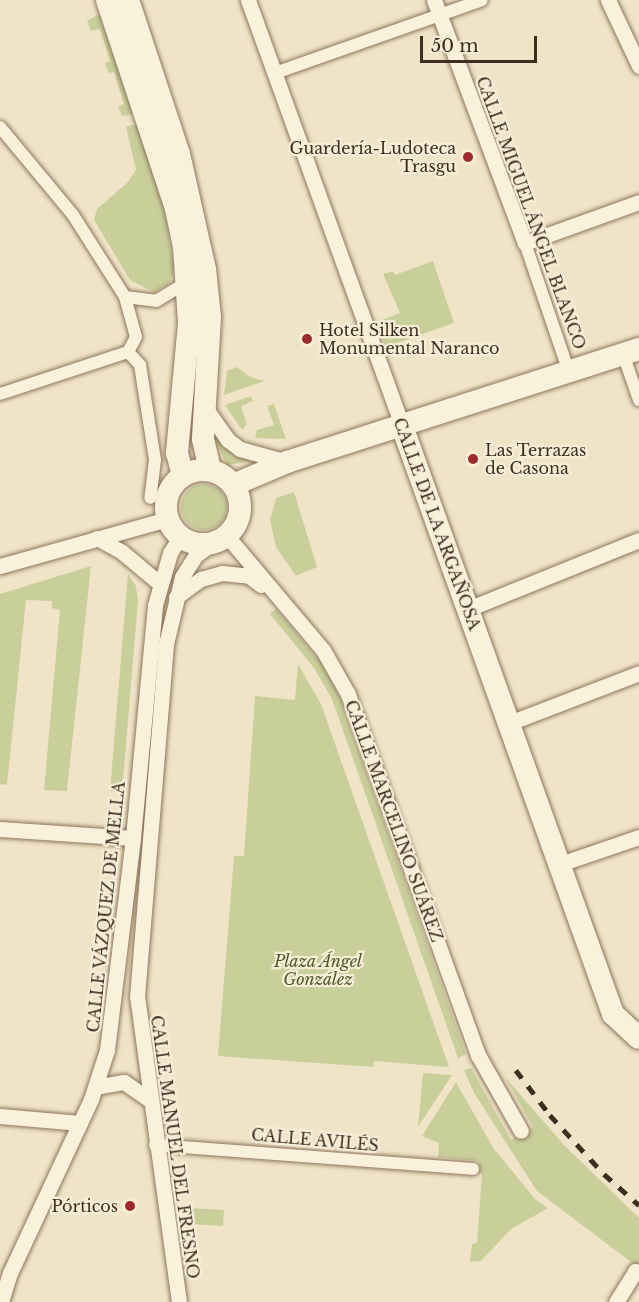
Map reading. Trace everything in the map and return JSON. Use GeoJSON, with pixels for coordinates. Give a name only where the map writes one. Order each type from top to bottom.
{"type":"FeatureCollection","features":[{"type":"Feature","properties":{"kind":"main road"},"geometry":{"type":"LineString","coordinates":[[107,0],[176,209],[187,282],[188,369],[177,453],[183,475]]}},
{"type":"Feature","properties":{"kind":"main road"},"geometry":{"type":"LineString","coordinates":[[128,0],[194,207],[210,317],[203,439],[210,471]]}},
{"type":"Feature","properties":{"kind":"main road"},"geometry":{"type":"LineString","coordinates":[[233,485],[287,462],[631,351]]}},
{"type":"Feature","properties":{"kind":"main road","name":"CALLE DE LA ARGAÑOSA"},"geometry":{"type":"LineString","coordinates":[[402,426],[612,1014],[639,1038]]}},
{"type":"Feature","properties":{"kind":"main road"},"geometry":{"type":"LineString","coordinates":[[210,471],[233,485],[240,506],[234,527],[219,540],[189,542],[174,528],[166,499],[183,475],[210,471]]}},
{"type":"Feature","properties":{"kind":"street","name":"CALLE DE LA ARGAÑOSA"},"geometry":{"type":"LineString","coordinates":[[248,0],[402,426]]}},
{"type":"Feature","properties":{"kind":"street","name":"CALLE MIGUEL ÁNGEL BLANCO"},"geometry":{"type":"LineString","coordinates":[[434,0],[525,243],[569,372]]}},
{"type":"Feature","properties":{"kind":"street"},"geometry":{"type":"LineString","coordinates":[[275,73],[482,0]]}},
{"type":"Feature","properties":{"kind":"street"},"geometry":{"type":"LineString","coordinates":[[608,0],[639,66]]}},
{"type":"Feature","properties":{"kind":"street"},"geometry":{"type":"LineString","coordinates":[[0,127],[73,215],[125,297],[136,337],[128,352],[0,394]]}},
{"type":"Feature","properties":{"kind":"street"},"geometry":{"type":"LineString","coordinates":[[525,243],[639,202]]}},
{"type":"Feature","properties":{"kind":"street"},"geometry":{"type":"LineString","coordinates":[[125,297],[156,301],[187,282]]}},
{"type":"Feature","properties":{"kind":"street"},"geometry":{"type":"LineString","coordinates":[[631,351],[639,400]]}},
{"type":"Feature","properties":{"kind":"street"},"geometry":{"type":"LineString","coordinates":[[128,352],[140,365],[152,435],[155,460],[150,498]]}},
{"type":"Feature","properties":{"kind":"street"},"geometry":{"type":"LineString","coordinates":[[204,406],[228,440],[240,448],[287,462]]}},
{"type":"Feature","properties":{"kind":"street"},"geometry":{"type":"LineString","coordinates":[[0,566],[97,538],[174,528]]}},
{"type":"Feature","properties":{"kind":"street","name":"CALLE VÁZQUEZ DE MELLA"},"geometry":{"type":"LineString","coordinates":[[4,1299],[95,1087],[114,1010],[159,583],[174,528]]}},
{"type":"Feature","properties":{"kind":"street"},"geometry":{"type":"LineString","coordinates":[[97,538],[122,552],[159,583]]}},
{"type":"Feature","properties":{"kind":"street"},"geometry":{"type":"LineString","coordinates":[[176,597],[188,566],[219,540]]}},
{"type":"Feature","properties":{"kind":"street","name":"CALLE MARCELINO SUÁREZ"},"geometry":{"type":"LineString","coordinates":[[219,540],[278,597],[323,650],[348,694],[478,1055],[520,1131]]}},
{"type":"Feature","properties":{"kind":"street"},"geometry":{"type":"LineString","coordinates":[[468,609],[639,540]]}},
{"type":"Feature","properties":{"kind":"street"},"geometry":{"type":"LineString","coordinates":[[176,597],[213,575],[235,573],[249,576],[278,597]]}},
{"type":"Feature","properties":{"kind":"street","name":"CALLE MANUEL DEL FRESNO"},"geometry":{"type":"LineString","coordinates":[[176,597],[166,644],[137,996],[148,1099],[178,1302]]}},
{"type":"Feature","properties":{"kind":"street"},"geometry":{"type":"LineString","coordinates":[[509,723],[639,673]]}},
{"type":"Feature","properties":{"kind":"street"},"geometry":{"type":"LineString","coordinates":[[0,829],[133,838]]}},
{"type":"Feature","properties":{"kind":"street"},"geometry":{"type":"LineString","coordinates":[[560,864],[639,837]]}},
{"type":"Feature","properties":{"kind":"street"},"geometry":{"type":"LineString","coordinates":[[95,1087],[124,1082],[148,1099]]}},
{"type":"Feature","properties":{"kind":"street"},"geometry":{"type":"LineString","coordinates":[[0,1116],[80,1123]]}},
{"type":"Feature","properties":{"kind":"street","name":"CALLE AVILÉS"},"geometry":{"type":"LineString","coordinates":[[155,1145],[473,1169]]}},
{"type":"Feature","properties":{"kind":"street"},"geometry":{"type":"LineString","coordinates":[[616,1302],[637,1272]]}},
{"type":"Feature","properties":{"kind":"green space"},"geometry":{"type":"Polygon","coordinates":[[[99,14],[134,114],[122,116],[118,106],[124,104],[114,72],[109,73],[105,63],[110,61],[100,29],[91,31],[87,21],[99,14]]]}},
{"type":"Feature","properties":{"kind":"green space"},"geometry":{"type":"Polygon","coordinates":[[[137,124],[162,198],[175,269],[169,284],[154,292],[130,280],[94,220],[97,209],[127,183],[136,170],[126,127],[137,124]]]}},
{"type":"Feature","properties":{"kind":"green space"},"geometry":{"type":"Polygon","coordinates":[[[433,261],[454,323],[386,347],[377,322],[400,313],[383,274],[393,271],[395,275],[433,261]]]}},
{"type":"Feature","properties":{"kind":"green space"},"geometry":{"type":"Polygon","coordinates":[[[237,367],[250,377],[265,381],[224,395],[227,371],[237,367]]]}},
{"type":"Feature","properties":{"kind":"green space"},"geometry":{"type":"Polygon","coordinates":[[[251,396],[253,401],[241,406],[247,424],[242,430],[225,405],[251,396]]]}},
{"type":"Feature","properties":{"kind":"green space"},"geometry":{"type":"Polygon","coordinates":[[[274,404],[286,439],[255,438],[257,430],[274,425],[267,406],[274,404]]]}},
{"type":"Feature","properties":{"kind":"green space"},"geometry":{"type":"Polygon","coordinates":[[[214,436],[236,454],[251,461],[227,465],[214,436]]]}},
{"type":"Feature","properties":{"kind":"green space"},"geometry":{"type":"Polygon","coordinates":[[[204,484],[220,491],[227,507],[220,523],[204,530],[188,523],[181,507],[188,491],[204,484]]]}},
{"type":"Feature","properties":{"kind":"green space"},"geometry":{"type":"Polygon","coordinates":[[[294,492],[317,567],[296,576],[276,547],[270,520],[276,498],[294,492]]]}},
{"type":"Feature","properties":{"kind":"green space"},"geometry":{"type":"Polygon","coordinates":[[[91,566],[67,791],[44,790],[60,610],[52,608],[52,601],[26,600],[7,785],[0,784],[0,594],[91,566]]]}},
{"type":"Feature","properties":{"kind":"green space"},"geometry":{"type":"Polygon","coordinates":[[[128,574],[136,586],[138,600],[122,793],[110,791],[128,574]]]}},
{"type":"Feature","properties":{"kind":"green space"},"geometry":{"type":"Polygon","coordinates":[[[276,609],[322,664],[340,698],[466,1054],[458,1058],[332,699],[314,668],[270,614],[276,609]]]}},
{"type":"Feature","properties":{"kind":"green space","name":"Plaza Ángel González"},"geometry":{"type":"Polygon","coordinates":[[[298,664],[321,704],[449,1067],[374,1061],[373,1067],[218,1056],[234,856],[244,856],[255,696],[295,700],[298,664]]]}},
{"type":"Feature","properties":{"kind":"green space"},"geometry":{"type":"Polygon","coordinates":[[[471,1068],[511,1140],[533,1127],[505,1077],[564,1145],[639,1218],[639,1268],[537,1191],[474,1093],[464,1070],[471,1068]]]}},
{"type":"Feature","properties":{"kind":"green space"},"geometry":{"type":"Polygon","coordinates":[[[423,1073],[452,1075],[418,1127],[423,1073]]]}},
{"type":"Feature","properties":{"kind":"green space"},"geometry":{"type":"Polygon","coordinates":[[[456,1082],[494,1149],[536,1200],[548,1208],[511,1229],[481,1261],[470,1262],[472,1244],[477,1243],[482,1174],[478,1173],[479,1161],[438,1157],[439,1143],[422,1136],[456,1082]]]}},
{"type":"Feature","properties":{"kind":"green space"},"geometry":{"type":"Polygon","coordinates":[[[187,1208],[224,1210],[223,1226],[189,1224],[187,1208]]]}},
{"type":"Feature","properties":{"kind":"railway"},"geometry":{"type":"LineString","coordinates":[[516,1070],[550,1115],[604,1174],[639,1205]]}},
{"type":"Feature","properties":{"kind":"place","name":"Guardería-Ludoteca Trasgu"},"geometry":{"type":"Point","coordinates":[468,157]}},
{"type":"Feature","properties":{"kind":"place","name":"Hotel Silken Monumental Naranco"},"geometry":{"type":"Point","coordinates":[307,339]}},
{"type":"Feature","properties":{"kind":"place","name":"Las Terrazas de Casona"},"geometry":{"type":"Point","coordinates":[473,459]}},
{"type":"Feature","properties":{"kind":"place","name":"Pórticos"},"geometry":{"type":"Point","coordinates":[130,1206]}}]}
